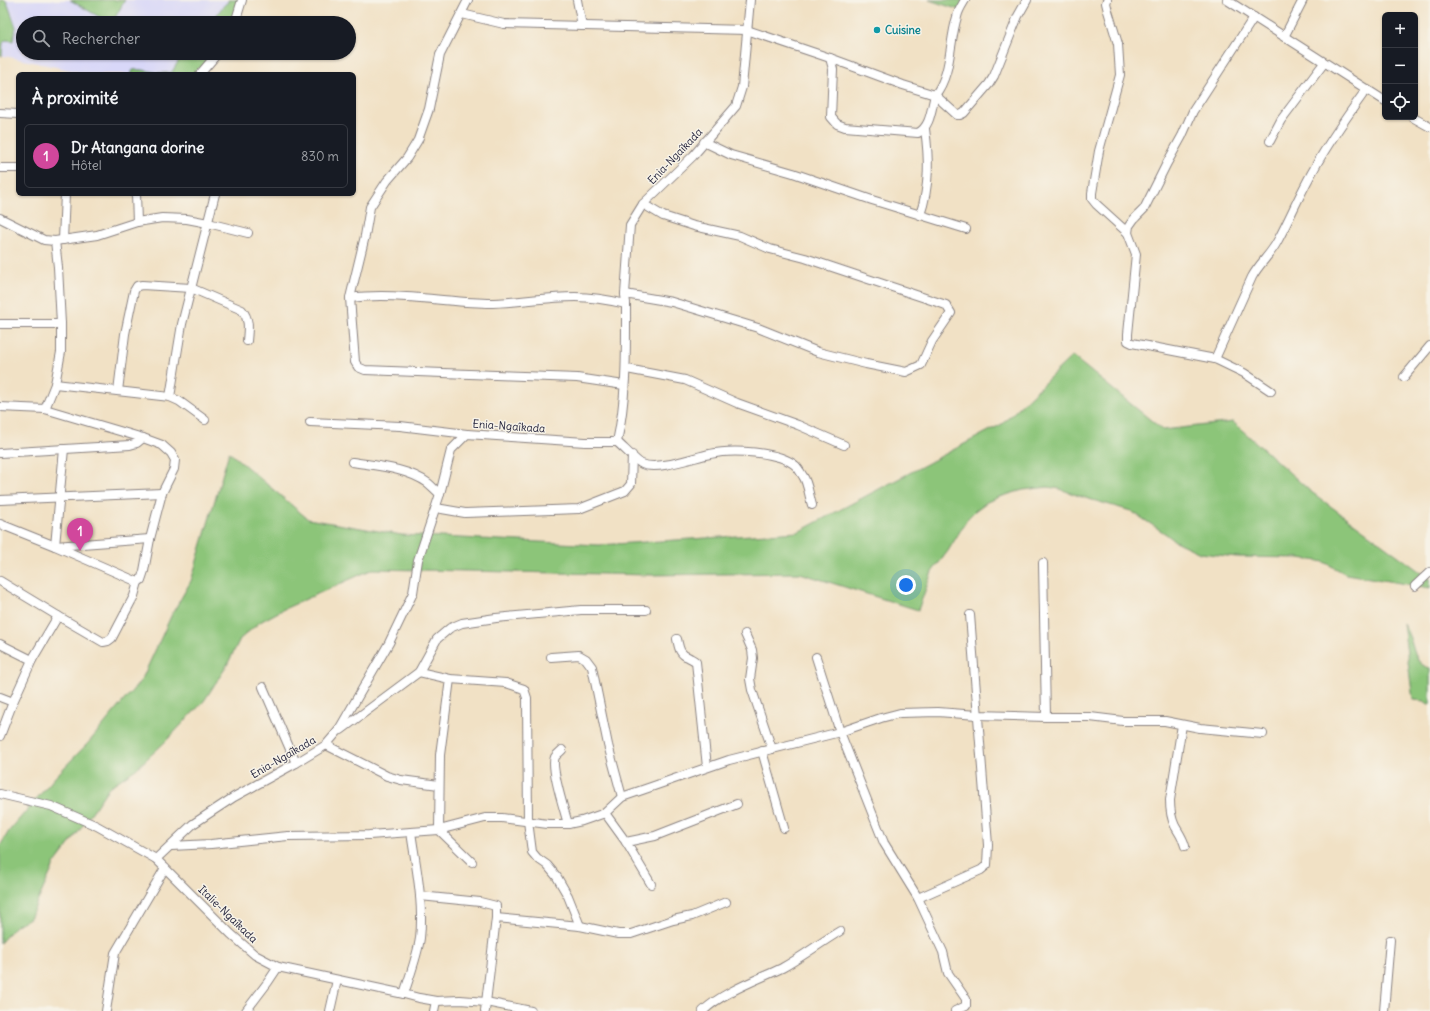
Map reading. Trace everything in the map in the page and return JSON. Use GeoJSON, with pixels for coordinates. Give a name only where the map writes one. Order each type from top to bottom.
{"type":"FeatureCollection","features":[{"type":"Feature","properties":{"kind":"street"},"geometry":{"type":"LineString","coordinates":[[237,16],[242,0]]}},
{"type":"Feature","properties":{"kind":"street"},"geometry":{"type":"LineString","coordinates":[[468,0],[440,55],[429,109],[418,140],[407,158],[387,181],[370,207],[365,236],[350,298],[355,362],[358,367],[365,370],[577,378],[624,385]]}},
{"type":"Feature","properties":{"kind":"street"},"geometry":{"type":"LineString","coordinates":[[577,0],[582,26]]}},
{"type":"Feature","properties":{"kind":"street","name":"Enia-Ngaîkada"},"geometry":{"type":"LineString","coordinates":[[156,859],[193,824],[234,797],[326,745],[338,731],[389,643],[413,593],[418,560],[436,508],[451,450],[467,434],[585,442],[617,442],[622,419],[624,385],[627,370],[626,304],[624,294],[630,225],[643,204],[693,156],[736,106],[742,87],[750,0]]}},
{"type":"Feature","properties":{"kind":"street"},"geometry":{"type":"LineString","coordinates":[[830,58],[833,69],[832,117],[837,124],[845,127],[918,133],[928,124],[935,95],[943,83],[957,16],[965,0]]}},
{"type":"Feature","properties":{"kind":"street"},"geometry":{"type":"LineString","coordinates":[[462,14],[504,24],[747,30],[935,95],[956,115],[960,115],[964,113],[994,76],[1013,27],[1027,0]]}},
{"type":"Feature","properties":{"kind":"street"},"geometry":{"type":"LineString","coordinates":[[1107,0],[1106,3],[1118,44],[1120,75],[1098,150],[1092,199],[1128,233],[1136,254],[1128,341],[1215,359],[1244,373],[1271,391]]}},
{"type":"Feature","properties":{"kind":"street"},"geometry":{"type":"LineString","coordinates":[[1227,0],[1382,99]]}},
{"type":"Feature","properties":{"kind":"street"},"geometry":{"type":"LineString","coordinates":[[1284,37],[1303,0]]}},
{"type":"Feature","properties":{"kind":"street"},"geometry":{"type":"LineString","coordinates":[[1128,233],[1129,226],[1144,208],[1182,136],[1193,111],[1254,17]]}},
{"type":"Feature","properties":{"kind":"street"},"geometry":{"type":"LineString","coordinates":[[202,72],[212,60]]}},
{"type":"Feature","properties":{"kind":"street"},"geometry":{"type":"LineString","coordinates":[[1270,141],[1281,120],[1324,62]]}},
{"type":"Feature","properties":{"kind":"street"},"geometry":{"type":"LineString","coordinates":[[1215,359],[1252,277],[1259,265],[1268,256],[1276,243],[1335,132],[1366,90]]}},
{"type":"Feature","properties":{"kind":"street"},"geometry":{"type":"LineString","coordinates":[[0,113],[16,114]]}},
{"type":"Feature","properties":{"kind":"street"},"geometry":{"type":"LineString","coordinates":[[1417,120],[1430,127]]}},
{"type":"Feature","properties":{"kind":"street"},"geometry":{"type":"LineString","coordinates":[[920,215],[925,201],[928,175],[928,154],[924,129]]}},
{"type":"Feature","properties":{"kind":"street"},"geometry":{"type":"LineString","coordinates":[[704,142],[731,155],[793,173],[966,229]]}},
{"type":"Feature","properties":{"kind":"street"},"geometry":{"type":"LineString","coordinates":[[0,168],[16,168]]}},
{"type":"Feature","properties":{"kind":"street"},"geometry":{"type":"LineString","coordinates":[[45,409],[55,384],[61,352],[58,267],[59,241],[65,196]]}},
{"type":"Feature","properties":{"kind":"street"},"geometry":{"type":"LineString","coordinates":[[136,196],[137,222]]}},
{"type":"Feature","properties":{"kind":"street"},"geometry":{"type":"LineString","coordinates":[[170,397],[182,324],[215,196]]}},
{"type":"Feature","properties":{"kind":"street"},"geometry":{"type":"LineString","coordinates":[[624,294],[672,302],[758,328],[818,352],[906,372],[921,365],[932,341],[951,313],[946,305],[805,258],[770,249],[740,236],[694,226],[663,216],[643,204]]}},
{"type":"Feature","properties":{"kind":"street"},"geometry":{"type":"LineString","coordinates":[[0,218],[44,240],[59,241],[97,235],[137,222],[162,218],[187,219],[248,233]]}},
{"type":"Feature","properties":{"kind":"street"},"geometry":{"type":"LineString","coordinates":[[118,391],[125,334],[134,291],[137,286],[191,288],[242,310],[247,316],[249,324],[247,341]]}},
{"type":"Feature","properties":{"kind":"street"},"geometry":{"type":"LineString","coordinates":[[350,298],[370,296],[489,303],[522,302],[574,297],[604,299],[626,304]]}},
{"type":"Feature","properties":{"kind":"street"},"geometry":{"type":"LineString","coordinates":[[0,324],[61,324]]}},
{"type":"Feature","properties":{"kind":"street"},"geometry":{"type":"LineString","coordinates":[[1404,377],[1430,346]]}},
{"type":"Feature","properties":{"kind":"street"},"geometry":{"type":"LineString","coordinates":[[627,370],[684,380],[737,403],[798,425],[844,445]]}},
{"type":"Feature","properties":{"kind":"street"},"geometry":{"type":"LineString","coordinates":[[55,384],[170,397],[179,401],[205,420]]}},
{"type":"Feature","properties":{"kind":"street"},"geometry":{"type":"LineString","coordinates":[[0,407],[45,409],[143,438],[167,448],[174,460],[174,468],[162,493],[141,580],[138,582],[134,596],[112,638],[108,641],[103,642],[0,581]]}},
{"type":"Feature","properties":{"kind":"street"},"geometry":{"type":"LineString","coordinates":[[310,422],[400,426],[467,434]]}},
{"type":"Feature","properties":{"kind":"street"},"geometry":{"type":"LineString","coordinates":[[0,453],[130,445],[137,443],[143,438]]}},
{"type":"Feature","properties":{"kind":"street"},"geometry":{"type":"LineString","coordinates":[[617,442],[641,464],[652,466],[683,462],[711,454],[733,452],[763,453],[780,458],[795,466],[804,477],[812,504]]}},
{"type":"Feature","properties":{"kind":"street"},"geometry":{"type":"LineString","coordinates":[[55,546],[64,449]]}},
{"type":"Feature","properties":{"kind":"street"},"geometry":{"type":"LineString","coordinates":[[436,508],[465,513],[579,509],[625,491],[631,484],[632,455]]}},
{"type":"Feature","properties":{"kind":"street"},"geometry":{"type":"LineString","coordinates":[[352,462],[388,468],[408,474],[428,483],[440,494]]}},
{"type":"Feature","properties":{"kind":"street"},"geometry":{"type":"LineString","coordinates":[[0,500],[162,493]]}},
{"type":"Feature","properties":{"kind":"street"},"geometry":{"type":"LineString","coordinates":[[0,524],[138,582]]}},
{"type":"Feature","properties":{"kind":"street"},"geometry":{"type":"LineString","coordinates":[[55,546],[150,538]]}},
{"type":"Feature","properties":{"kind":"street"},"geometry":{"type":"LineString","coordinates":[[1043,563],[1046,717]]}},
{"type":"Feature","properties":{"kind":"street"},"geometry":{"type":"LineString","coordinates":[[1415,586],[1430,572]]}},
{"type":"Feature","properties":{"kind":"street"},"geometry":{"type":"LineString","coordinates":[[338,731],[419,672],[437,639],[450,628],[462,623],[496,618],[581,610],[646,610]]}},
{"type":"Feature","properties":{"kind":"street"},"geometry":{"type":"LineString","coordinates":[[918,898],[981,870],[987,864],[988,845],[970,615]]}},
{"type":"Feature","properties":{"kind":"street"},"geometry":{"type":"LineString","coordinates":[[0,736],[13,702],[32,660],[58,616]]}},
{"type":"Feature","properties":{"kind":"street"},"geometry":{"type":"LineString","coordinates":[[745,634],[752,650],[753,658],[750,679],[752,690],[772,749]]}},
{"type":"Feature","properties":{"kind":"street"},"geometry":{"type":"LineString","coordinates":[[677,639],[683,656],[694,659],[696,662],[707,767]]}},
{"type":"Feature","properties":{"kind":"street"},"geometry":{"type":"LineString","coordinates":[[0,644],[32,660]]}},
{"type":"Feature","properties":{"kind":"street"},"geometry":{"type":"LineString","coordinates":[[551,657],[579,655],[586,659],[592,667],[608,744],[622,797]]}},
{"type":"Feature","properties":{"kind":"street"},"geometry":{"type":"LineString","coordinates":[[816,657],[840,732],[884,843],[918,898],[943,952],[948,973],[966,999],[966,1006],[955,1011]]}},
{"type":"Feature","properties":{"kind":"street"},"geometry":{"type":"LineString","coordinates":[[419,672],[450,679],[506,683],[524,690],[527,698],[528,821],[532,852],[537,858],[547,864],[557,878],[568,896],[580,926]]}},
{"type":"Feature","properties":{"kind":"street"},"geometry":{"type":"LineString","coordinates":[[450,679],[440,755],[439,830],[472,862]]}},
{"type":"Feature","properties":{"kind":"street"},"geometry":{"type":"LineString","coordinates":[[264,687],[296,763]]}},
{"type":"Feature","properties":{"kind":"street"},"geometry":{"type":"LineString","coordinates":[[0,697],[13,702]]}},
{"type":"Feature","properties":{"kind":"street"},"geometry":{"type":"LineString","coordinates":[[171,846],[211,844],[288,836],[370,835],[439,830],[485,818],[502,818],[548,824],[568,824],[606,813],[622,797],[707,767],[762,751],[840,732],[882,718],[900,714],[938,712],[977,715],[1090,717],[1123,721],[1165,722],[1263,734]]}},
{"type":"Feature","properties":{"kind":"street"},"geometry":{"type":"LineString","coordinates":[[1182,725],[1170,805],[1174,824],[1183,838],[1185,846]]}},
{"type":"Feature","properties":{"kind":"street"},"geometry":{"type":"LineString","coordinates":[[326,745],[387,776],[401,780],[439,785]]}},
{"type":"Feature","properties":{"kind":"street"},"geometry":{"type":"LineString","coordinates":[[562,750],[555,757],[554,762],[556,777],[568,824]]}},
{"type":"Feature","properties":{"kind":"street"},"geometry":{"type":"LineString","coordinates":[[762,751],[784,828]]}},
{"type":"Feature","properties":{"kind":"street","name":"Italie-Ngaîkada"},"geometry":{"type":"LineString","coordinates":[[0,794],[51,806],[97,826],[156,859],[231,934],[255,955],[278,967],[436,1001],[460,1000],[486,1002],[531,1011]]}},
{"type":"Feature","properties":{"kind":"street"},"geometry":{"type":"LineString","coordinates":[[626,842],[655,836],[737,804]]}},
{"type":"Feature","properties":{"kind":"street"},"geometry":{"type":"LineString","coordinates":[[606,813],[626,842],[651,884]]}},
{"type":"Feature","properties":{"kind":"street"},"geometry":{"type":"LineString","coordinates":[[404,994],[420,940],[421,921],[420,896],[411,832]]}},
{"type":"Feature","properties":{"kind":"street"},"geometry":{"type":"LineString","coordinates":[[106,1011],[115,952],[165,868]]}},
{"type":"Feature","properties":{"kind":"street"},"geometry":{"type":"LineString","coordinates":[[420,896],[494,904],[496,906],[496,918],[485,1011]]}},
{"type":"Feature","properties":{"kind":"street"},"geometry":{"type":"LineString","coordinates":[[496,918],[580,926],[618,934],[631,934],[672,920],[692,916],[726,902]]}},
{"type":"Feature","properties":{"kind":"street"},"geometry":{"type":"LineString","coordinates":[[703,1011],[709,1005],[742,986],[783,967],[840,931]]}},
{"type":"Feature","properties":{"kind":"street"},"geometry":{"type":"LineString","coordinates":[[1384,1011],[1390,940]]}},
{"type":"Feature","properties":{"kind":"street"},"geometry":{"type":"LineString","coordinates":[[246,1011],[278,967]]}},
{"type":"Feature","properties":{"kind":"street"},"geometry":{"type":"LineString","coordinates":[[330,1011],[337,980]]}},
{"type":"Feature","properties":{"kind":"street"},"geometry":{"type":"LineString","coordinates":[[434,1011],[436,1001]]}},
{"type":"Feature","properties":{"kind":"shaded area"},"geometry":{"type":"Polygon","coordinates":[[[0,0],[240,0],[236,16],[16,16],[16,58],[0,55],[0,0]]]}},
{"type":"Feature","properties":{"kind":"shaded area"},"geometry":{"type":"Polygon","coordinates":[[[23,60],[210,60],[202,72],[79,72],[23,60]]]}},
{"type":"Feature","properties":{"kind":"green space"},"geometry":{"type":"Polygon","coordinates":[[[0,0],[5,0],[7,2],[16,27],[13,41],[6,40],[3,43],[2,56],[0,55],[0,0]]]}},
{"type":"Feature","properties":{"kind":"green space"},"geometry":{"type":"Polygon","coordinates":[[[70,0],[125,0],[116,16],[98,16],[70,0]]]}},
{"type":"Feature","properties":{"kind":"green space"},"geometry":{"type":"Polygon","coordinates":[[[228,0],[240,0],[236,16],[215,16],[222,7],[228,2],[228,0]]]}},
{"type":"Feature","properties":{"kind":"green space"},"geometry":{"type":"Polygon","coordinates":[[[929,0],[965,0],[960,10],[929,0]]]}},
{"type":"Feature","properties":{"kind":"green space"},"geometry":{"type":"Polygon","coordinates":[[[179,60],[210,60],[202,72],[172,72],[179,60]]]}},
{"type":"Feature","properties":{"kind":"green space"},"geometry":{"type":"Polygon","coordinates":[[[133,70],[156,72],[132,72],[133,70]]]}},
{"type":"Feature","properties":{"kind":"green space"},"geometry":{"type":"Polygon","coordinates":[[[1072,356],[1163,430],[1233,422],[1310,491],[1430,579],[1430,588],[1346,574],[1324,562],[1300,558],[1237,557],[1200,553],[1175,541],[1131,511],[1060,489],[1048,487],[1023,490],[999,497],[987,502],[976,510],[968,518],[948,551],[932,572],[918,610],[800,573],[649,575],[373,569],[284,609],[260,622],[240,639],[226,667],[204,701],[165,742],[136,769],[109,787],[55,863],[30,918],[15,926],[0,943],[0,846],[9,831],[56,776],[89,742],[142,679],[172,614],[191,581],[229,452],[308,519],[402,535],[599,545],[798,532],[1002,424],[1072,356]]]}},
{"type":"Feature","properties":{"kind":"green space"},"geometry":{"type":"Polygon","coordinates":[[[1403,623],[1417,658],[1422,664],[1430,668],[1430,705],[1424,701],[1413,700],[1403,623]]]}},
{"type":"Feature","properties":{"kind":"place","name":"Cuisine"},"geometry":{"type":"Point","coordinates":[877,30]}},
{"type":"Feature","properties":{"kind":"place","name":"Dr Atangana dorine"},"geometry":{"type":"Point","coordinates":[80,551]}}]}
